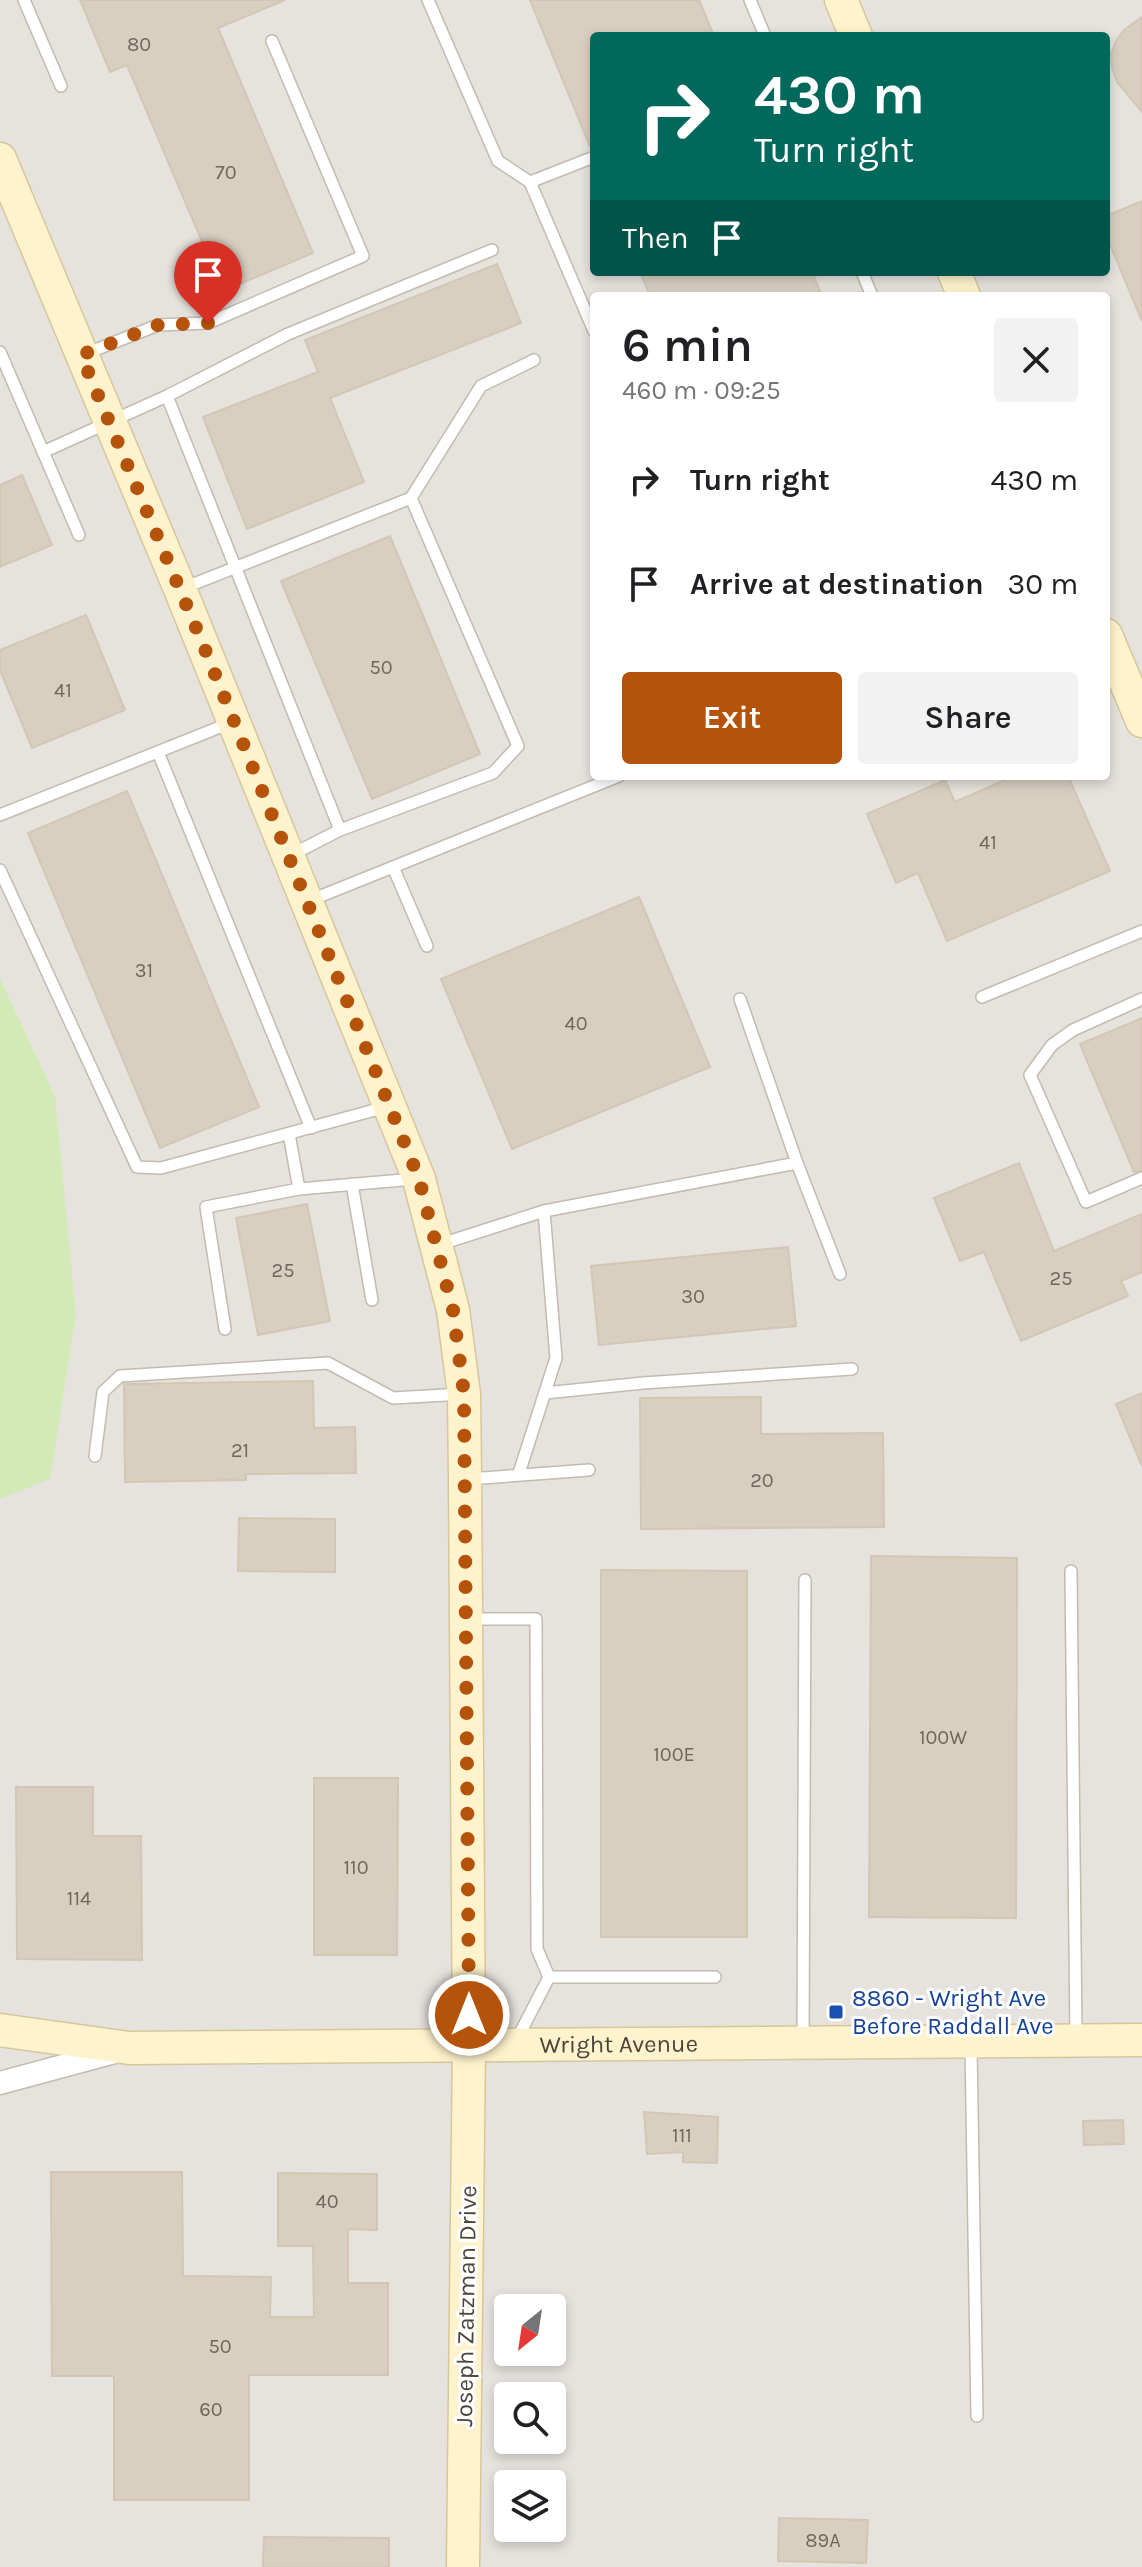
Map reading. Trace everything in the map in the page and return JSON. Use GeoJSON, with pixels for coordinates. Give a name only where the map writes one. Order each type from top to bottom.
{"type":"FeatureCollection","features":[{"type":"Feature","properties":{"kind":"street"},"geometry":{"type":"LineString","coordinates":[[841,0],[854,32]]}},
{"type":"Feature","properties":{"kind":"street","name":"Joseph Zatzman Drive"},"geometry":{"type":"LineString","coordinates":[[0,159],[180,589],[419,1179],[453,1310],[464,1394],[465,1479],[469,2045],[463,2567]]}},
{"type":"Feature","properties":{"kind":"street"},"geometry":{"type":"LineString","coordinates":[[1110,645],[1142,721]]}},
{"type":"Feature","properties":{"kind":"street","name":"Wright Avenue"},"geometry":{"type":"LineString","coordinates":[[0,2030],[129,2048],[1142,2040]]}},
{"type":"Feature","properties":{"kind":"street"},"geometry":{"type":"LineString","coordinates":[[0,2083],[129,2048]]}},
{"type":"Feature","properties":{"kind":"lane"},"geometry":{"type":"LineString","coordinates":[[24,0],[61,86]]}},
{"type":"Feature","properties":{"kind":"lane"},"geometry":{"type":"LineString","coordinates":[[428,0],[498,161],[530,182],[590,322]]}},
{"type":"Feature","properties":{"kind":"lane"},"geometry":{"type":"LineString","coordinates":[[750,0],[763,32]]}},
{"type":"Feature","properties":{"kind":"lane"},"geometry":{"type":"LineString","coordinates":[[81,355],[158,325],[208,323],[363,256],[272,41]]}},
{"type":"Feature","properties":{"kind":"lane"},"geometry":{"type":"LineString","coordinates":[[530,182],[590,159]]}},
{"type":"Feature","properties":{"kind":"lane"},"geometry":{"type":"LineString","coordinates":[[43,452],[167,396],[288,334],[492,250]]}},
{"type":"Feature","properties":{"kind":"lane"},"geometry":{"type":"LineString","coordinates":[[0,352],[79,535]]}},
{"type":"Feature","properties":{"kind":"lane"},"geometry":{"type":"LineString","coordinates":[[180,589],[411,498],[481,386],[534,360]]}},
{"type":"Feature","properties":{"kind":"lane"},"geometry":{"type":"LineString","coordinates":[[167,396],[340,830]]}},
{"type":"Feature","properties":{"kind":"lane"},"geometry":{"type":"LineString","coordinates":[[289,856],[340,830],[493,773],[518,746],[411,498]]}},
{"type":"Feature","properties":{"kind":"lane"},"geometry":{"type":"LineString","coordinates":[[0,815],[234,722]]}},
{"type":"Feature","properties":{"kind":"lane"},"geometry":{"type":"LineString","coordinates":[[158,752],[311,1128]]}},
{"type":"Feature","properties":{"kind":"lane"},"geometry":{"type":"LineString","coordinates":[[307,902],[609,780]]}},
{"type":"Feature","properties":{"kind":"lane"},"geometry":{"type":"LineString","coordinates":[[393,867],[427,946]]}},
{"type":"Feature","properties":{"kind":"lane"},"geometry":{"type":"LineString","coordinates":[[0,870],[137,1167],[161,1168],[388,1107]]}},
{"type":"Feature","properties":{"kind":"lane"},"geometry":{"type":"LineString","coordinates":[[982,997],[1142,931]]}},
{"type":"Feature","properties":{"kind":"lane"},"geometry":{"type":"LineString","coordinates":[[740,999],[797,1163],[840,1274]]}},
{"type":"Feature","properties":{"kind":"lane"},"geometry":{"type":"LineString","coordinates":[[1142,999],[1073,1030],[1052,1045],[1030,1075],[1086,1202],[1142,1178]]}},
{"type":"Feature","properties":{"kind":"lane"},"geometry":{"type":"LineString","coordinates":[[289,1134],[299,1189]]}},
{"type":"Feature","properties":{"kind":"lane"},"geometry":{"type":"LineString","coordinates":[[438,1245],[544,1211],[797,1163]]}},
{"type":"Feature","properties":{"kind":"lane"},"geometry":{"type":"LineString","coordinates":[[225,1329],[206,1207],[299,1189],[419,1179]]}},
{"type":"Feature","properties":{"kind":"lane"},"geometry":{"type":"LineString","coordinates":[[352,1184],[372,1300]]}},
{"type":"Feature","properties":{"kind":"lane"},"geometry":{"type":"LineString","coordinates":[[519,1473],[556,1358],[544,1211]]}},
{"type":"Feature","properties":{"kind":"lane"},"geometry":{"type":"LineString","coordinates":[[95,1456],[103,1392],[120,1376],[328,1363],[393,1398],[464,1394]]}},
{"type":"Feature","properties":{"kind":"lane"},"geometry":{"type":"LineString","coordinates":[[545,1393],[852,1369]]}},
{"type":"Feature","properties":{"kind":"lane"},"geometry":{"type":"LineString","coordinates":[[465,1479],[589,1470]]}},
{"type":"Feature","properties":{"kind":"lane"},"geometry":{"type":"LineString","coordinates":[[1071,1571],[1076,2041]]}},
{"type":"Feature","properties":{"kind":"lane"},"geometry":{"type":"LineString","coordinates":[[803,2042],[805,1580]]}},
{"type":"Feature","properties":{"kind":"lane"},"geometry":{"type":"LineString","coordinates":[[466,1619],[536,1619],[537,1949],[549,1977]]}},
{"type":"Feature","properties":{"kind":"lane"},"geometry":{"type":"LineString","coordinates":[[549,1977],[715,1977]]}},
{"type":"Feature","properties":{"kind":"lane"},"geometry":{"type":"LineString","coordinates":[[514,2045],[549,1977]]}},
{"type":"Feature","properties":{"kind":"lane"},"geometry":{"type":"LineString","coordinates":[[970,2042],[977,2416]]}},
{"type":"Feature","properties":{"kind":"shaded area"},"geometry":{"type":"Polygon","coordinates":[[[0,0],[1142,0],[1142,2567],[0,2567],[0,1499],[50,1478],[55,1096],[0,978],[0,0]]]}},
{"type":"Feature","properties":{"kind":"green space"},"geometry":{"type":"Polygon","coordinates":[[[0,978],[55,1096],[76,1315],[50,1479],[0,1499],[0,978]]]}},
{"type":"Feature","properties":{"kind":"building"},"geometry":{"type":"Polygon","coordinates":[[[80,0],[285,0],[218,28],[313,253],[223,291],[127,65],[110,72],[80,0]]]}},
{"type":"Feature","properties":{"kind":"building"},"geometry":{"type":"Polygon","coordinates":[[[530,0],[699,0],[712,32],[590,32],[590,147],[530,0]]]}},
{"type":"Feature","properties":{"kind":"building"},"geometry":{"type":"Polygon","coordinates":[[[1142,17],[1142,112],[1117,82],[1111,54],[1124,30],[1142,17]]]}},
{"type":"Feature","properties":{"kind":"building"},"geometry":{"type":"Polygon","coordinates":[[[1142,201],[1142,321],[1110,245],[1110,214],[1142,201]]]}},
{"type":"Feature","properties":{"kind":"building"},"geometry":{"type":"Polygon","coordinates":[[[497,264],[521,323],[330,398],[364,482],[247,529],[203,417],[318,372],[305,340],[497,264]]]}},
{"type":"Feature","properties":{"kind":"building"},"geometry":{"type":"Polygon","coordinates":[[[642,276],[814,276],[820,292],[648,292],[642,276]]]}},
{"type":"Feature","properties":{"kind":"building"},"geometry":{"type":"Polygon","coordinates":[[[22,475],[52,545],[0,567],[0,485],[22,475]]]}},
{"type":"Feature","properties":{"kind":"building"},"geometry":{"type":"Polygon","coordinates":[[[390,536],[480,754],[372,799],[281,581],[390,536]]]}},
{"type":"Feature","properties":{"kind":"building"},"geometry":{"type":"Polygon","coordinates":[[[86,615],[125,710],[32,748],[0,670],[0,650],[86,615]]]}},
{"type":"Feature","properties":{"kind":"building"},"geometry":{"type":"Polygon","coordinates":[[[945,780],[955,802],[1005,780],[1070,780],[1110,871],[947,941],[918,873],[896,883],[867,814],[945,780]]]}},
{"type":"Feature","properties":{"kind":"building"},"geometry":{"type":"Polygon","coordinates":[[[127,791],[259,1107],[160,1148],[28,833],[127,791]]]}},
{"type":"Feature","properties":{"kind":"building"},"geometry":{"type":"Polygon","coordinates":[[[639,897],[710,1067],[512,1149],[441,979],[639,897]]]}},
{"type":"Feature","properties":{"kind":"building"},"geometry":{"type":"Polygon","coordinates":[[[1142,1018],[1142,1170],[1134,1172],[1080,1044],[1142,1018]]]}},
{"type":"Feature","properties":{"kind":"building"},"geometry":{"type":"Polygon","coordinates":[[[1019,1163],[1054,1251],[1142,1214],[1142,1272],[1121,1281],[1128,1296],[1021,1341],[984,1252],[960,1261],[934,1198],[1019,1163]]]}},
{"type":"Feature","properties":{"kind":"building"},"geometry":{"type":"Polygon","coordinates":[[[307,1204],[330,1321],[258,1335],[236,1218],[307,1204]]]}},
{"type":"Feature","properties":{"kind":"building"},"geometry":{"type":"Polygon","coordinates":[[[788,1247],[796,1326],[599,1345],[591,1266],[788,1247]]]}},
{"type":"Feature","properties":{"kind":"building"},"geometry":{"type":"Polygon","coordinates":[[[313,1381],[314,1428],[355,1427],[356,1473],[246,1474],[246,1480],[125,1482],[124,1384],[313,1381]]]}},
{"type":"Feature","properties":{"kind":"building"},"geometry":{"type":"Polygon","coordinates":[[[1142,1393],[1142,1466],[1116,1404],[1142,1393]]]}},
{"type":"Feature","properties":{"kind":"building"},"geometry":{"type":"Polygon","coordinates":[[[761,1397],[761,1434],[883,1433],[884,1527],[641,1529],[640,1398],[761,1397]]]}},
{"type":"Feature","properties":{"kind":"building"},"geometry":{"type":"Polygon","coordinates":[[[239,1518],[335,1519],[335,1572],[238,1571],[239,1518]]]}},
{"type":"Feature","properties":{"kind":"building"},"geometry":{"type":"Polygon","coordinates":[[[871,1556],[1017,1558],[1016,1918],[869,1917],[871,1556]]]}},
{"type":"Feature","properties":{"kind":"building"},"geometry":{"type":"Polygon","coordinates":[[[601,1570],[747,1571],[747,1937],[601,1937],[601,1570]]]}},
{"type":"Feature","properties":{"kind":"building"},"geometry":{"type":"Polygon","coordinates":[[[314,1778],[398,1778],[397,1955],[314,1955],[314,1778]]]}},
{"type":"Feature","properties":{"kind":"building"},"geometry":{"type":"Polygon","coordinates":[[[16,1787],[93,1787],[93,1836],[141,1836],[142,1960],[17,1959],[16,1787]]]}},
{"type":"Feature","properties":{"kind":"building"},"geometry":{"type":"Polygon","coordinates":[[[644,2112],[718,2117],[717,2163],[683,2162],[683,2152],[647,2154],[644,2112]]]}},
{"type":"Feature","properties":{"kind":"building"},"geometry":{"type":"Polygon","coordinates":[[[1123,2120],[1124,2144],[1084,2145],[1083,2121],[1123,2120]]]}},
{"type":"Feature","properties":{"kind":"building"},"geometry":{"type":"Polygon","coordinates":[[[51,2172],[182,2172],[183,2276],[271,2277],[270,2317],[314,2317],[313,2246],[278,2246],[278,2173],[377,2174],[377,2230],[348,2229],[348,2283],[388,2283],[388,2375],[249,2375],[249,2500],[114,2500],[114,2376],[52,2376],[51,2172]]]}},
{"type":"Feature","properties":{"kind":"building"},"geometry":{"type":"Polygon","coordinates":[[[779,2518],[868,2520],[866,2563],[778,2561],[779,2518]]]}},
{"type":"Feature","properties":{"kind":"building"},"geometry":{"type":"Polygon","coordinates":[[[264,2537],[389,2538],[389,2567],[263,2567],[264,2537]]]}},
{"type":"Feature","properties":{"kind":"place","name":"8860 - Wright Ave Before Raddall Ave"},"geometry":{"type":"Point","coordinates":[836,2012]}},
{"type":"Feature","properties":{"kind":"route"},"geometry":{"type":"LineString","coordinates":[[208,323],[158,325],[81,355],[202,642],[419,1179],[438,1245],[453,1310],[464,1394],[469,2015]]}}]}
